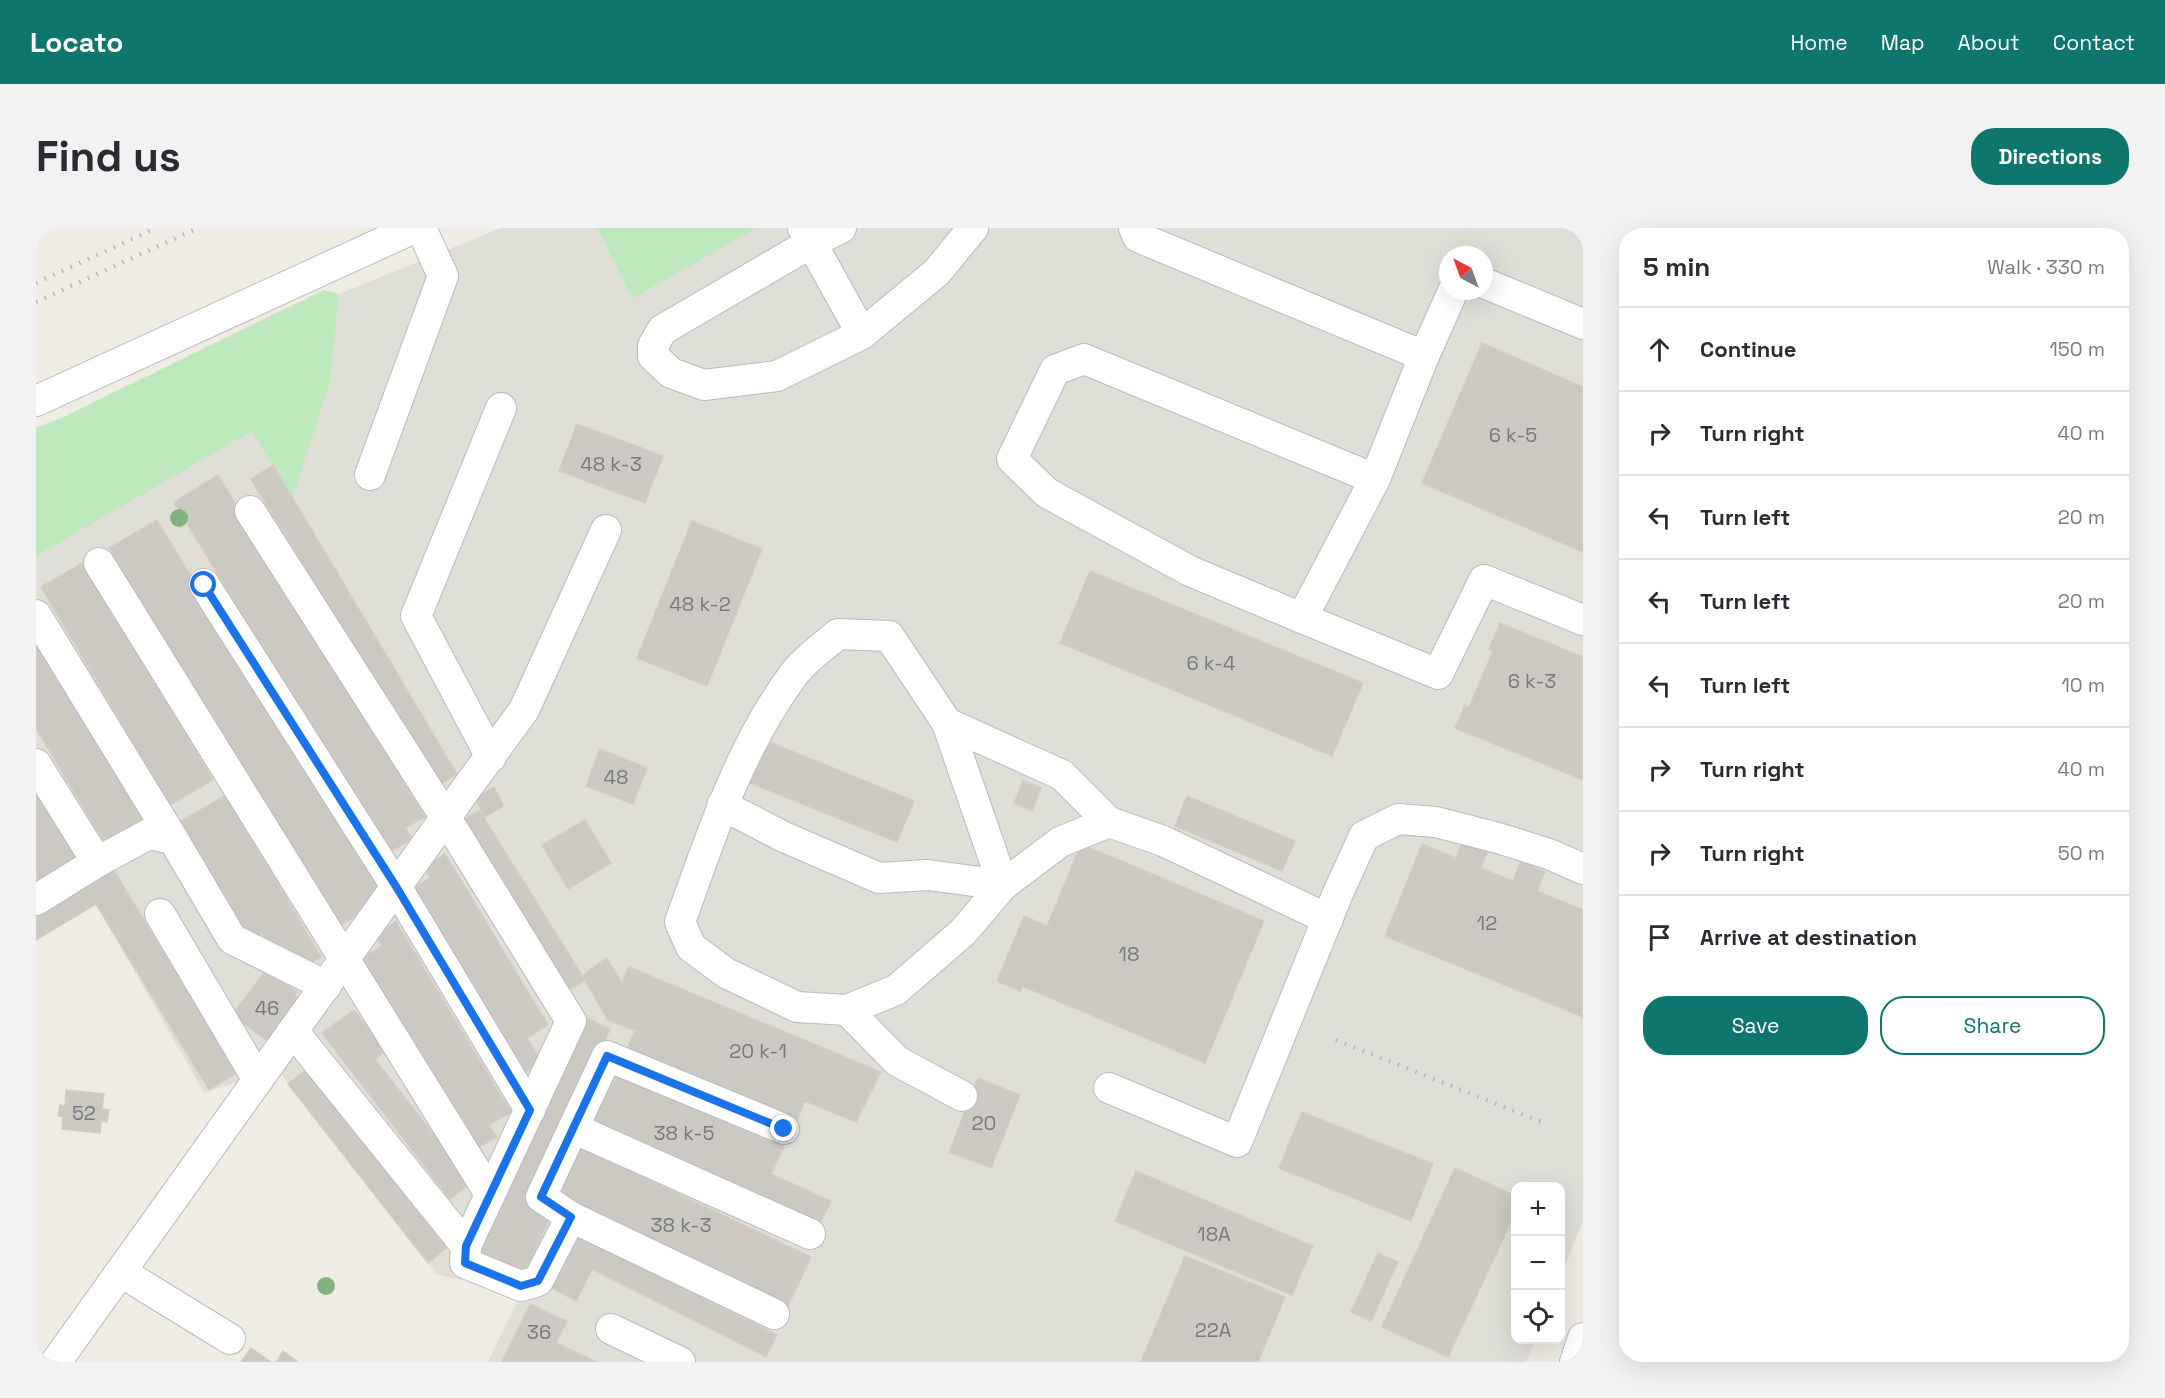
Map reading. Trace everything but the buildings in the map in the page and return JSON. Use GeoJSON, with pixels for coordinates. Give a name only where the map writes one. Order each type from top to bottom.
{"type":"FeatureCollection","features":[{"type":"Feature","properties":{"kind":"street"},"geometry":{"type":"LineString","coordinates":[[36,401],[414,228]]}},
{"type":"Feature","properties":{"kind":"street"},"geometry":{"type":"LineString","coordinates":[[370,475],[442,276],[421,228]]}},
{"type":"Feature","properties":{"kind":"street"},"geometry":{"type":"LineString","coordinates":[[841,228],[807,236],[662,330],[653,346],[653,356],[671,373],[704,385],[777,376],[862,334],[937,272],[973,228]]}},
{"type":"Feature","properties":{"kind":"street"},"geometry":{"type":"LineString","coordinates":[[1134,228],[1138,237],[1424,356]]}},
{"type":"Feature","properties":{"kind":"street"},"geometry":{"type":"LineString","coordinates":[[807,236],[862,334]]}},
{"type":"Feature","properties":{"kind":"street"},"geometry":{"type":"LineString","coordinates":[[1493,287],[1583,324]]}},
{"type":"Feature","properties":{"kind":"street"},"geometry":{"type":"LineString","coordinates":[[1302,618],[1375,479],[1449,300]]}},
{"type":"Feature","properties":{"kind":"street"},"geometry":{"type":"LineString","coordinates":[[1375,479],[1084,359],[1055,370],[1012,459],[1047,493],[1190,571],[1438,674],[1484,580],[1583,620]]}},
{"type":"Feature","properties":{"kind":"street"},"geometry":{"type":"LineString","coordinates":[[491,757],[416,616],[501,408]]}},
{"type":"Feature","properties":{"kind":"street"},"geometry":{"type":"LineString","coordinates":[[250,511],[446,818],[571,1021],[466,1246],[465,1263],[521,1286],[538,1281],[571,1217]]}},
{"type":"Feature","properties":{"kind":"street"},"geometry":{"type":"LineString","coordinates":[[56,1362],[524,710],[606,530]]}},
{"type":"Feature","properties":{"kind":"street"},"geometry":{"type":"LineString","coordinates":[[99,563],[490,1194]]}},
{"type":"Feature","properties":{"kind":"street"},"geometry":{"type":"LineString","coordinates":[[204,585],[397,888],[530,1110]]}},
{"type":"Feature","properties":{"kind":"street"},"geometry":{"type":"LineString","coordinates":[[36,615],[232,939],[326,986]]}},
{"type":"Feature","properties":{"kind":"street"},"geometry":{"type":"LineString","coordinates":[[1003,885],[947,723],[889,636],[838,634],[795,672],[755,735],[722,805],[680,922],[691,946],[726,973],[797,1007],[847,1010],[896,990],[963,932],[1003,885],[1060,842],[1109,822]]}},
{"type":"Feature","properties":{"kind":"street"},"geometry":{"type":"LineString","coordinates":[[947,723],[1062,775],[1109,822],[1163,841],[1328,919]]}},
{"type":"Feature","properties":{"kind":"street"},"geometry":{"type":"LineString","coordinates":[[36,764],[97,862]]}},
{"type":"Feature","properties":{"kind":"street"},"geometry":{"type":"LineString","coordinates":[[722,805],[784,837],[879,878],[928,875],[1003,885]]}},
{"type":"Feature","properties":{"kind":"street"},"geometry":{"type":"LineString","coordinates":[[1109,1088],[1237,1142],[1364,836],[1398,819],[1436,822],[1498,838],[1549,854],[1583,869]]}},
{"type":"Feature","properties":{"kind":"street"},"geometry":{"type":"LineString","coordinates":[[36,900],[97,862],[149,834],[173,839]]}},
{"type":"Feature","properties":{"kind":"street"},"geometry":{"type":"LineString","coordinates":[[160,914],[258,1080]]}},
{"type":"Feature","properties":{"kind":"street"},"geometry":{"type":"LineString","coordinates":[[847,1010],[897,1060],[962,1096]]}},
{"type":"Feature","properties":{"kind":"street"},"geometry":{"type":"LineString","coordinates":[[293,1031],[466,1246]]}},
{"type":"Feature","properties":{"kind":"street"},"geometry":{"type":"LineString","coordinates":[[774,1314],[571,1217],[541,1197],[607,1056],[784,1129]]}},
{"type":"Feature","properties":{"kind":"street"},"geometry":{"type":"LineString","coordinates":[[573,1128],[810,1234]]}},
{"type":"Feature","properties":{"kind":"street"},"geometry":{"type":"LineString","coordinates":[[121,1272],[230,1340]]}},
{"type":"Feature","properties":{"kind":"street"},"geometry":{"type":"LineString","coordinates":[[611,1329],[680,1362]]}},
{"type":"Feature","properties":{"kind":"street"},"geometry":{"type":"LineString","coordinates":[[1575,1362],[1583,1338]]}},
{"type":"Feature","properties":{"kind":"shaded area"},"geometry":{"type":"Polygon","coordinates":[[[501,228],[597,228],[632,299],[757,228],[1583,228],[1583,1221],[1565,1266],[1565,1182],[1511,1182],[1511,1344],[1533,1344],[1526,1362],[488,1362],[522,1291],[437,1275],[277,1069],[204,1093],[96,904],[36,941],[36,556],[330,383],[339,294],[501,228]]]}},
{"type":"Feature","properties":{"kind":"green space"},"geometry":{"type":"Polygon","coordinates":[[[597,228],[757,228],[632,299],[597,228]]]}},
{"type":"Feature","properties":{"kind":"green space"},"geometry":{"type":"Polygon","coordinates":[[[324,290],[339,294],[330,383],[292,498],[252,431],[36,556],[36,428],[324,290]]]}},
{"type":"Feature","properties":{"kind":"railway"},"geometry":{"type":"LineString","coordinates":[[36,283],[156,228]]}},
{"type":"Feature","properties":{"kind":"railway"},"geometry":{"type":"LineString","coordinates":[[36,302],[198,228]]}},
{"type":"Feature","properties":{"kind":"railway"},"geometry":{"type":"LineString","coordinates":[[1336,1040],[1547,1124]]}},
{"type":"Feature","properties":{"kind":"route"},"geometry":{"type":"LineString","coordinates":[[204,585],[397,888],[530,1110],[466,1246],[465,1263],[521,1286],[538,1281],[571,1217],[541,1197],[607,1056],[784,1129]]}}]}
